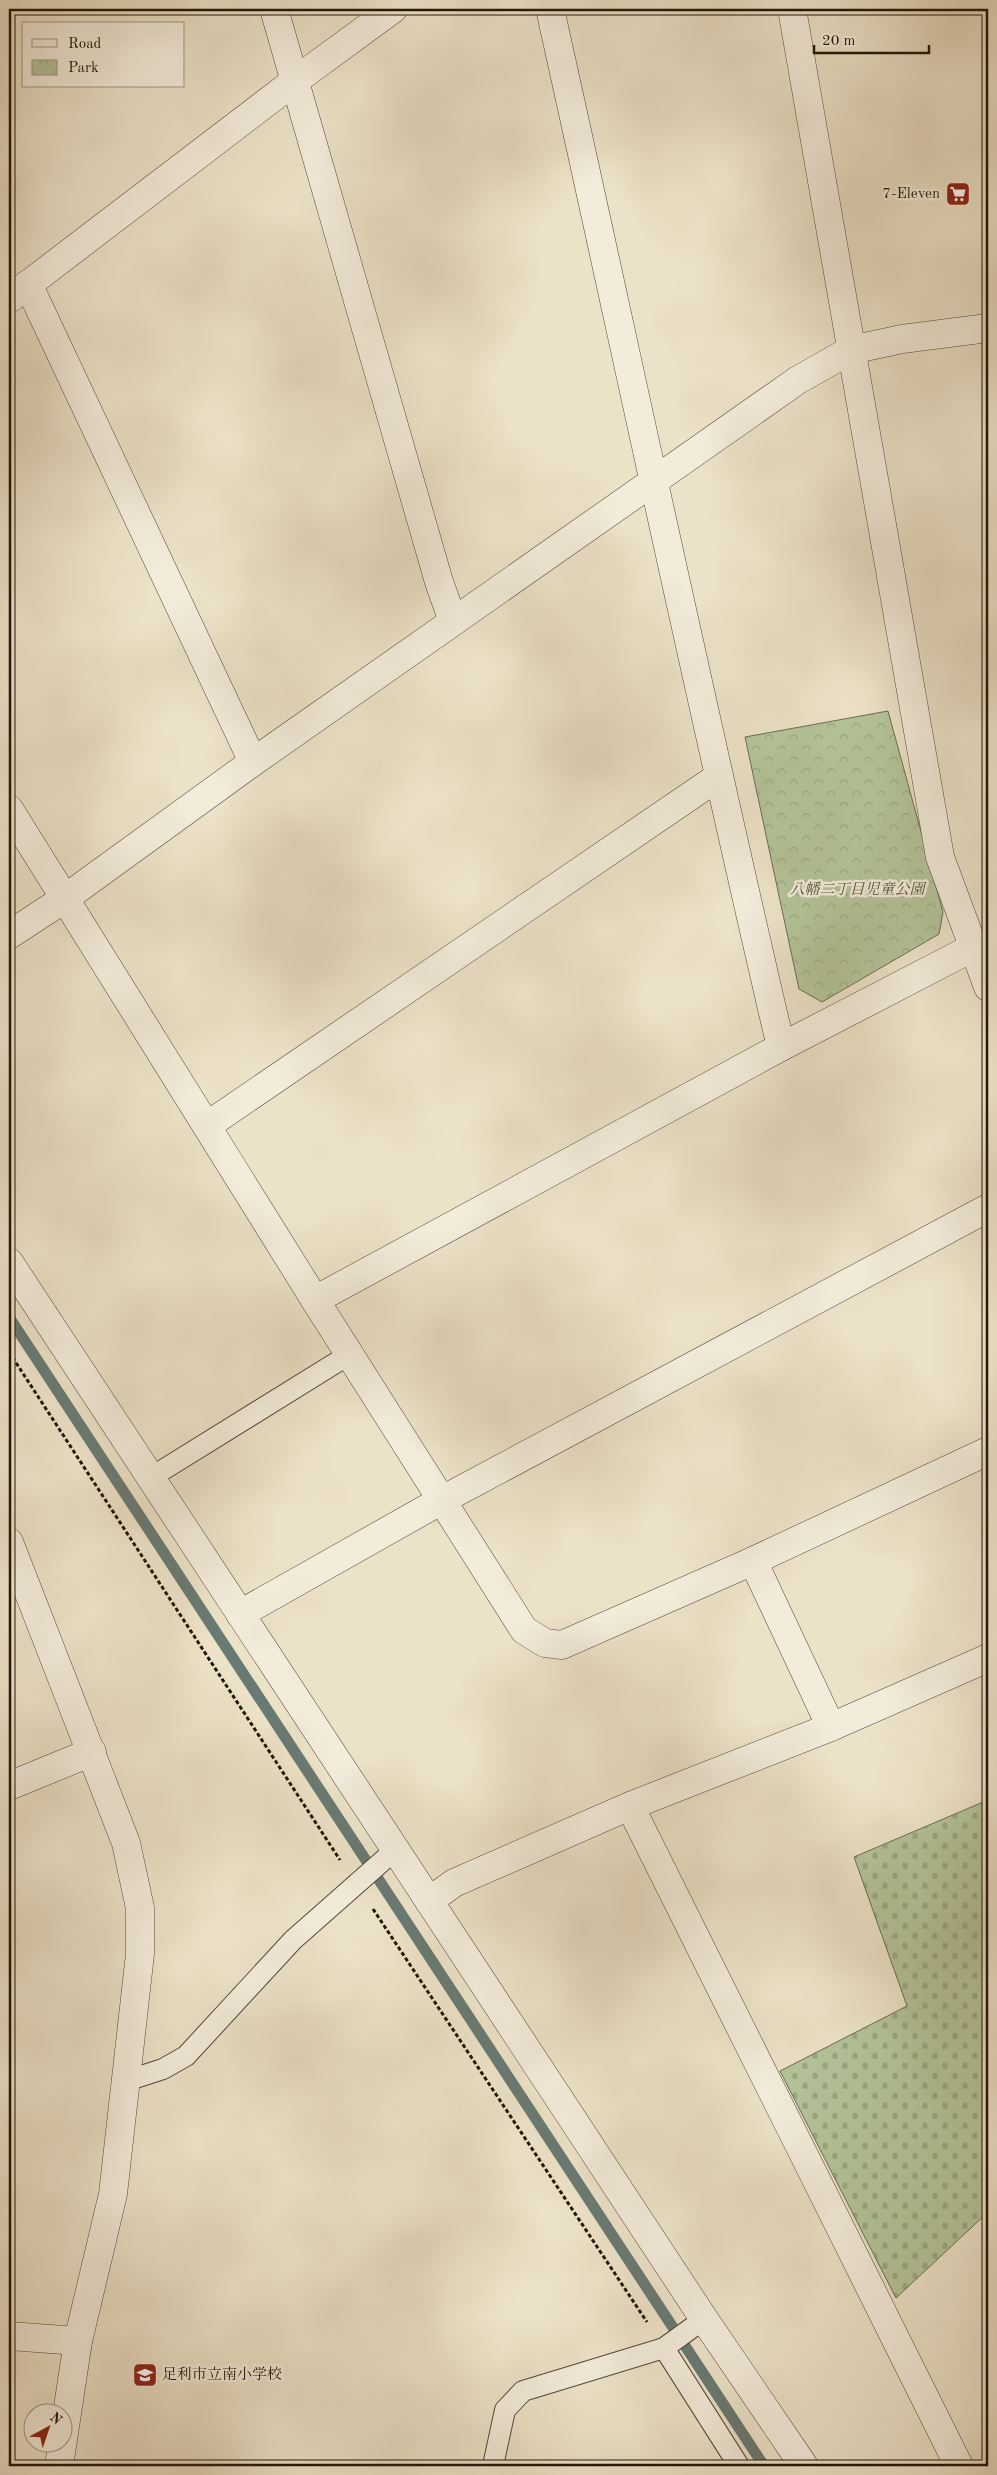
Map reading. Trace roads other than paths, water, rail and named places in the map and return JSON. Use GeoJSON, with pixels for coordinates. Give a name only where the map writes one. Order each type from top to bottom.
{"type":"FeatureCollection","features":[{"type":"Feature","properties":{"kind":"street"},"geometry":{"type":"LineString","coordinates":[[274,9],[439,582],[453,621]]}},
{"type":"Feature","properties":{"kind":"street"},"geometry":{"type":"LineString","coordinates":[[252,762],[18,291],[296,80],[393,9]]}},
{"type":"Feature","properties":{"kind":"street"},"geometry":{"type":"LineString","coordinates":[[550,9],[655,480],[718,777],[781,1047]]}},
{"type":"Feature","properties":{"kind":"street"},"geometry":{"type":"LineString","coordinates":[[792,9],[940,857],[988,987]]}},
{"type":"Feature","properties":{"kind":"street"},"geometry":{"type":"LineString","coordinates":[[9,935],[64,899],[252,762],[798,380],[851,350],[902,340],[988,328]]}},
{"type":"Feature","properties":{"kind":"street"},"geometry":{"type":"LineString","coordinates":[[208,1126],[718,777]]}},
{"type":"Feature","properties":{"kind":"street"},"geometry":{"type":"LineString","coordinates":[[9,809],[315,1300],[524,1630],[545,1643],[562,1645],[753,1562],[988,1451]]}},
{"type":"Feature","properties":{"kind":"street"},"geometry":{"type":"LineString","coordinates":[[315,1300],[781,1047],[974,947]]}},
{"type":"Feature","properties":{"kind":"street"},"geometry":{"type":"LineString","coordinates":[[240,1614],[442,1500],[988,1208]]}},
{"type":"Feature","properties":{"kind":"street"},"geometry":{"type":"LineString","coordinates":[[9,1262],[240,1614],[388,1856],[429,1901],[697,2325],[804,2466]]}},
{"type":"Feature","properties":{"kind":"street"},"geometry":{"type":"LineString","coordinates":[[9,1542],[126,1843],[140,1908],[140,1954],[113,2194],[78,2341],[59,2466]]}},
{"type":"Feature","properties":{"kind":"street"},"geometry":{"type":"LineString","coordinates":[[753,1562],[831,1727]]}},
{"type":"Feature","properties":{"kind":"street"},"geometry":{"type":"LineString","coordinates":[[429,1901],[454,1883],[630,1806],[831,1727],[988,1658]]}},
{"type":"Feature","properties":{"kind":"street"},"geometry":{"type":"LineString","coordinates":[[9,1786],[92,1752]]}},
{"type":"Feature","properties":{"kind":"street"},"geometry":{"type":"LineString","coordinates":[[630,1806],[959,2466]]}},
{"type":"Feature","properties":{"kind":"street"},"geometry":{"type":"LineString","coordinates":[[9,2336],[78,2341]]}},
{"type":"Feature","properties":{"kind":"lane"},"geometry":{"type":"LineString","coordinates":[[150,1478],[350,1354]]}},
{"type":"Feature","properties":{"kind":"lane"},"geometry":{"type":"LineString","coordinates":[[126,2080],[163,2069],[186,2056],[294,1940],[388,1856]]}},
{"type":"Feature","properties":{"kind":"lane"},"geometry":{"type":"LineString","coordinates":[[494,2461],[504,2410],[523,2391],[668,2346],[697,2325]]}},
{"type":"Feature","properties":{"kind":"lane"},"geometry":{"type":"LineString","coordinates":[[668,2346],[739,2466]]}},
{"type":"Feature","properties":{"kind":"waterway"},"geometry":{"type":"LineString","coordinates":[[9,1317],[764,2466]]}},
{"type":"Feature","properties":{"kind":"place","name":"7-Eleven"},"geometry":{"type":"Point","coordinates":[958,194]}},
{"type":"Feature","properties":{"kind":"place","name":"足利市立南小学校"},"geometry":{"type":"Point","coordinates":[145,2375]}},
{"type":"Feature","properties":{"kind":"park label","name":"八幡二丁目児童公園"},"geometry":{"type":"Point","coordinates":[857,890]}}]}
